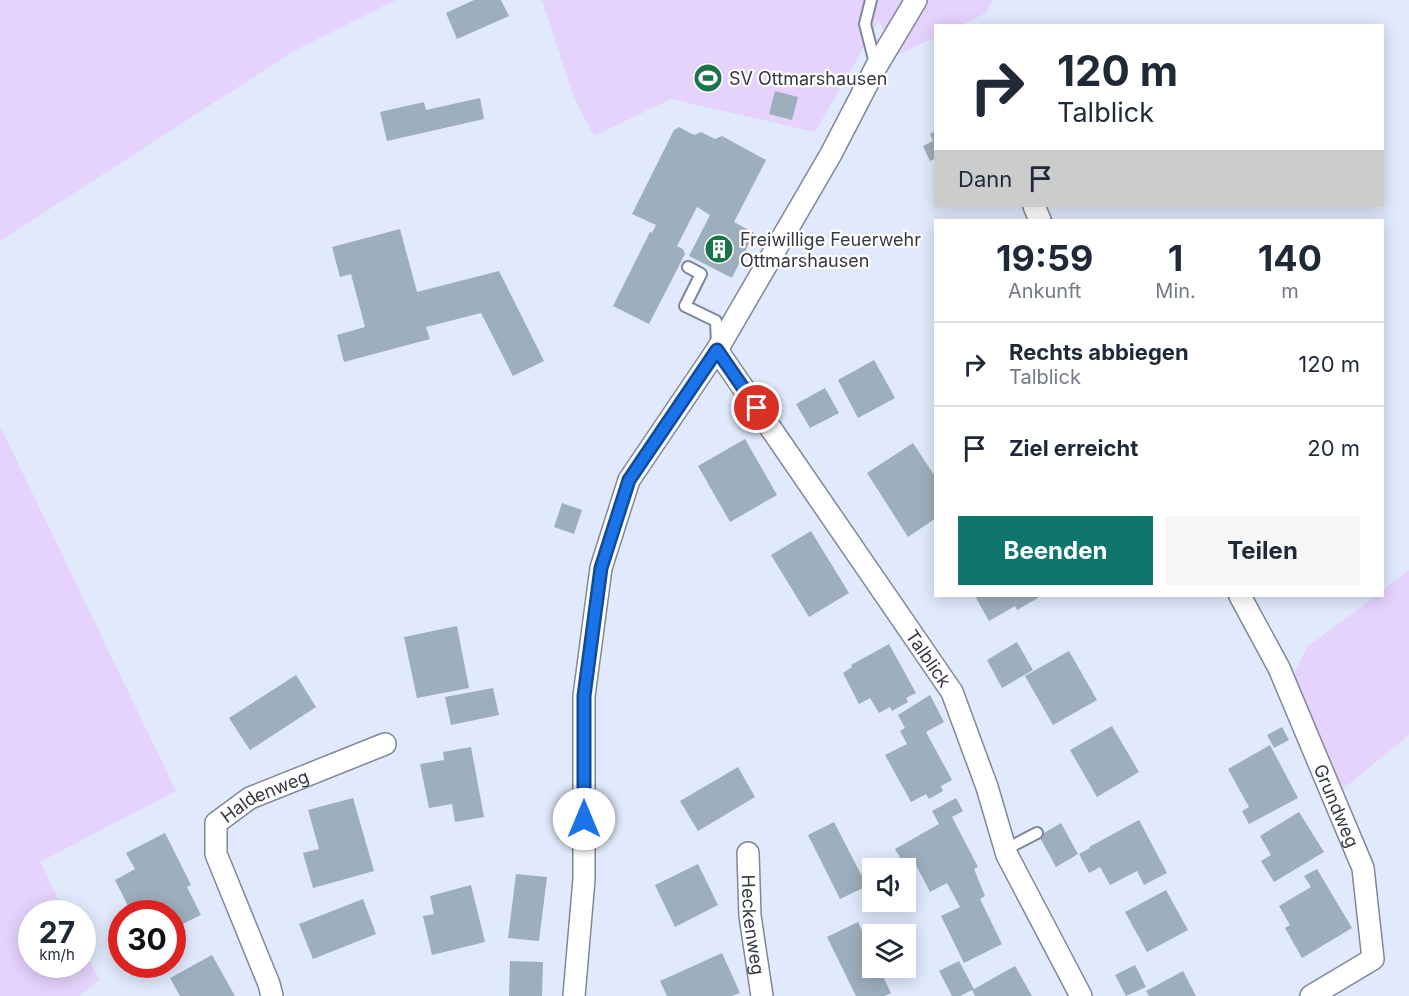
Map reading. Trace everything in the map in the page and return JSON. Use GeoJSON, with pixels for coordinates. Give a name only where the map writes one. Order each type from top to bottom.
{"type":"FeatureCollection","features":[{"type":"Feature","properties":{"kind":"street"},"geometry":{"type":"LineString","coordinates":[[574,996],[584,879],[584,696],[601,568],[629,480],[717,350],[831,154],[876,67],[916,0]]}},
{"type":"Feature","properties":{"kind":"street","name":"Talblick"},"geometry":{"type":"LineString","coordinates":[[717,350],[952,692],[987,787],[1011,862],[1081,996]]}},
{"type":"Feature","properties":{"kind":"street","name":"Grundweg"},"geometry":{"type":"LineString","coordinates":[[1241,597],[1279,668],[1363,868],[1373,959],[1311,996]]}},
{"type":"Feature","properties":{"kind":"street","name":"Haldenweg"},"geometry":{"type":"LineString","coordinates":[[272,996],[216,854],[216,823],[250,798],[385,744]]}},
{"type":"Feature","properties":{"kind":"street","name":"Heckenweg"},"geometry":{"type":"LineString","coordinates":[[748,853],[750,916],[762,996]]}},
{"type":"Feature","properties":{"kind":"lane"},"geometry":{"type":"LineString","coordinates":[[871,0],[865,24],[876,67]]}},
{"type":"Feature","properties":{"kind":"lane"},"geometry":{"type":"LineString","coordinates":[[688,267],[701,274],[685,306],[716,321],[717,350]]}},
{"type":"Feature","properties":{"kind":"lane"},"geometry":{"type":"LineString","coordinates":[[1006,849],[1036,833]]}},
{"type":"Feature","properties":{"kind":"shaded area"},"geometry":{"type":"Polygon","coordinates":[[[0,0],[396,0],[294,51],[0,241],[0,0]]]}},
{"type":"Feature","properties":{"kind":"shaded area","name":"SV Ottmarshausen"},"geometry":{"type":"Polygon","coordinates":[[[542,0],[992,0],[986,13],[963,24],[934,24],[934,38],[897,55],[879,21],[815,132],[671,99],[594,136],[574,98],[542,0]]]}},
{"type":"Feature","properties":{"kind":"shaded area"},"geometry":{"type":"Polygon","coordinates":[[[0,426],[176,791],[40,862],[59,900],[18,900],[18,978],[96,978],[96,974],[99,980],[79,996],[0,996],[0,426]]]}},
{"type":"Feature","properties":{"kind":"shaded area"},"geometry":{"type":"Polygon","coordinates":[[[1409,570],[1409,735],[1343,789],[1293,676],[1307,647],[1375,597],[1384,597],[1384,589],[1409,570]]]}},
{"type":"Feature","properties":{"kind":"building"},"geometry":{"type":"Polygon","coordinates":[[[474,0],[501,0],[509,16],[457,39],[446,13],[474,0]]]}},
{"type":"Feature","properties":{"kind":"building"},"geometry":{"type":"Polygon","coordinates":[[[775,91],[798,97],[792,120],[769,114],[775,91]]]}},
{"type":"Feature","properties":{"kind":"building"},"geometry":{"type":"Polygon","coordinates":[[[480,98],[484,119],[387,141],[380,112],[424,102],[426,110],[480,98]]]}},
{"type":"Feature","properties":{"kind":"building"},"geometry":{"type":"Polygon","coordinates":[[[679,127],[694,135],[701,132],[715,139],[722,136],[766,160],[734,222],[754,233],[732,278],[689,256],[710,215],[697,207],[677,246],[683,249],[685,254],[649,324],[613,306],[650,232],[652,233],[656,225],[632,214],[674,130],[679,127]]]}},
{"type":"Feature","properties":{"kind":"building"},"geometry":{"type":"Polygon","coordinates":[[[934,132],[934,159],[930,161],[923,146],[933,141],[930,134],[934,132]]]}},
{"type":"Feature","properties":{"kind":"building"},"geometry":{"type":"Polygon","coordinates":[[[400,229],[417,292],[499,271],[544,361],[513,376],[481,313],[426,327],[430,339],[344,362],[337,335],[365,327],[351,274],[340,277],[332,247],[400,229]]]}},
{"type":"Feature","properties":{"kind":"building"},"geometry":{"type":"Polygon","coordinates":[[[874,360],[895,398],[858,418],[838,380],[874,360]]]}},
{"type":"Feature","properties":{"kind":"building"},"geometry":{"type":"Polygon","coordinates":[[[825,388],[839,413],[810,428],[796,404],[825,388]]]}},
{"type":"Feature","properties":{"kind":"building"},"geometry":{"type":"Polygon","coordinates":[[[745,439],[777,495],[730,522],[698,466],[745,439]]]}},
{"type":"Feature","properties":{"kind":"building"},"geometry":{"type":"Polygon","coordinates":[[[913,443],[934,475],[934,519],[908,537],[867,473],[913,443]]]}},
{"type":"Feature","properties":{"kind":"building"},"geometry":{"type":"Polygon","coordinates":[[[562,503],[582,510],[574,534],[554,527],[562,503]]]}},
{"type":"Feature","properties":{"kind":"building"},"geometry":{"type":"Polygon","coordinates":[[[811,531],[849,593],[809,617],[771,555],[811,531]]]}},
{"type":"Feature","properties":{"kind":"building"},"geometry":{"type":"Polygon","coordinates":[[[976,597],[1038,598],[1017,610],[1015,606],[989,621],[976,597]]]}},
{"type":"Feature","properties":{"kind":"building"},"geometry":{"type":"Polygon","coordinates":[[[457,626],[469,688],[417,698],[404,637],[457,626]]]}},
{"type":"Feature","properties":{"kind":"building"},"geometry":{"type":"Polygon","coordinates":[[[1017,642],[1033,670],[1002,688],[987,660],[1017,642]]]}},
{"type":"Feature","properties":{"kind":"building"},"geometry":{"type":"Polygon","coordinates":[[[889,644],[916,693],[906,698],[908,702],[892,711],[890,707],[879,713],[870,698],[859,704],[843,673],[852,667],[851,665],[889,644]]]}},
{"type":"Feature","properties":{"kind":"building"},"geometry":{"type":"Polygon","coordinates":[[[1069,651],[1097,700],[1053,725],[1025,676],[1069,651]]]}},
{"type":"Feature","properties":{"kind":"building"},"geometry":{"type":"Polygon","coordinates":[[[296,675],[316,707],[250,750],[229,718],[296,675]]]}},
{"type":"Feature","properties":{"kind":"building"},"geometry":{"type":"Polygon","coordinates":[[[493,688],[499,715],[451,725],[445,697],[493,688]]]}},
{"type":"Feature","properties":{"kind":"building"},"geometry":{"type":"Polygon","coordinates":[[[930,695],[944,722],[926,732],[952,780],[941,786],[943,791],[929,799],[926,794],[911,802],[885,755],[907,744],[900,731],[905,728],[898,715],[930,695]]]}},
{"type":"Feature","properties":{"kind":"building"},"geometry":{"type":"Polygon","coordinates":[[[1112,726],[1139,772],[1097,797],[1070,750],[1112,726]]]}},
{"type":"Feature","properties":{"kind":"building"},"geometry":{"type":"Polygon","coordinates":[[[1282,727],[1289,740],[1274,748],[1267,735],[1282,727]]]}},
{"type":"Feature","properties":{"kind":"building"},"geometry":{"type":"Polygon","coordinates":[[[1270,745],[1298,798],[1249,824],[1242,811],[1249,807],[1228,769],[1270,745]]]}},
{"type":"Feature","properties":{"kind":"building"},"geometry":{"type":"Polygon","coordinates":[[[471,747],[484,817],[455,822],[452,804],[429,808],[420,764],[444,760],[443,752],[471,747]]]}},
{"type":"Feature","properties":{"kind":"building"},"geometry":{"type":"Polygon","coordinates":[[[738,767],[755,797],[698,831],[680,801],[738,767]]]}},
{"type":"Feature","properties":{"kind":"building"},"geometry":{"type":"Polygon","coordinates":[[[353,798],[374,871],[313,888],[303,853],[319,849],[308,810],[353,798]]]}},
{"type":"Feature","properties":{"kind":"building"},"geometry":{"type":"Polygon","coordinates":[[[956,798],[963,811],[952,817],[978,867],[974,869],[985,896],[980,899],[1002,944],[964,963],[941,916],[960,907],[947,883],[930,892],[916,865],[916,858],[900,858],[895,849],[939,824],[932,811],[956,798]]]}},
{"type":"Feature","properties":{"kind":"building"},"geometry":{"type":"Polygon","coordinates":[[[1299,812],[1324,852],[1274,882],[1261,861],[1271,855],[1260,836],[1299,812]]]}},
{"type":"Feature","properties":{"kind":"building"},"geometry":{"type":"Polygon","coordinates":[[[1139,820],[1167,873],[1144,885],[1137,871],[1110,885],[1100,867],[1089,873],[1079,854],[1139,820]]]}},
{"type":"Feature","properties":{"kind":"building"},"geometry":{"type":"Polygon","coordinates":[[[834,822],[862,876],[862,888],[840,899],[808,835],[834,822]]]}},
{"type":"Feature","properties":{"kind":"building"},"geometry":{"type":"Polygon","coordinates":[[[1061,823],[1078,854],[1056,867],[1039,836],[1061,823]]]}},
{"type":"Feature","properties":{"kind":"building"},"geometry":{"type":"Polygon","coordinates":[[[165,833],[191,885],[187,887],[201,915],[186,922],[186,900],[125,900],[115,880],[135,869],[126,853],[165,833]]]}},
{"type":"Feature","properties":{"kind":"building"},"geometry":{"type":"Polygon","coordinates":[[[698,864],[718,905],[675,927],[655,885],[698,864]]]}},
{"type":"Feature","properties":{"kind":"building"},"geometry":{"type":"Polygon","coordinates":[[[1317,869],[1352,928],[1302,958],[1285,928],[1290,925],[1279,906],[1311,887],[1304,876],[1317,869]]]}},
{"type":"Feature","properties":{"kind":"building"},"geometry":{"type":"Polygon","coordinates":[[[516,874],[547,877],[539,941],[508,938],[516,874]]]}},
{"type":"Feature","properties":{"kind":"building"},"geometry":{"type":"Polygon","coordinates":[[[471,885],[485,942],[432,955],[423,916],[434,914],[430,896],[471,885]]]}},
{"type":"Feature","properties":{"kind":"building"},"geometry":{"type":"Polygon","coordinates":[[[1166,890],[1188,930],[1147,952],[1125,912],[1166,890]]]}},
{"type":"Feature","properties":{"kind":"building"},"geometry":{"type":"Polygon","coordinates":[[[363,899],[376,934],[313,959],[299,924],[363,899]]]}},
{"type":"Feature","properties":{"kind":"building"},"geometry":{"type":"Polygon","coordinates":[[[858,922],[862,931],[862,978],[884,978],[891,993],[885,996],[856,996],[827,937],[858,922]]]}},
{"type":"Feature","properties":{"kind":"building"},"geometry":{"type":"Polygon","coordinates":[[[722,953],[740,993],[732,996],[667,996],[660,981],[722,953]]]}},
{"type":"Feature","properties":{"kind":"building"},"geometry":{"type":"Polygon","coordinates":[[[212,955],[235,996],[180,996],[170,978],[186,978],[186,969],[212,955]]]}},
{"type":"Feature","properties":{"kind":"building"},"geometry":{"type":"Polygon","coordinates":[[[510,961],[543,962],[542,996],[509,996],[510,961]]]}},
{"type":"Feature","properties":{"kind":"building"},"geometry":{"type":"Polygon","coordinates":[[[959,961],[974,989],[1015,966],[1032,996],[975,996],[972,990],[960,996],[952,996],[939,971],[959,961]]]}},
{"type":"Feature","properties":{"kind":"building"},"geometry":{"type":"Polygon","coordinates":[[[1135,965],[1146,987],[1126,996],[1115,975],[1135,965]]]}},
{"type":"Feature","properties":{"kind":"building"},"geometry":{"type":"Polygon","coordinates":[[[1183,971],[1196,996],[1149,996],[1146,991],[1183,971]]]}},
{"type":"Feature","properties":{"kind":"place","name":"SV Ottmarshausen"},"geometry":{"type":"Point","coordinates":[708,78]}},
{"type":"Feature","properties":{"kind":"place","name":"Freiwillige Feuerwehr Ottmarshausen"},"geometry":{"type":"Point","coordinates":[719,249]}},
{"type":"Feature","properties":{"kind":"route"},"geometry":{"type":"LineString","coordinates":[[584,819],[584,696],[601,568],[629,480],[717,350],[757,408]]}}]}
